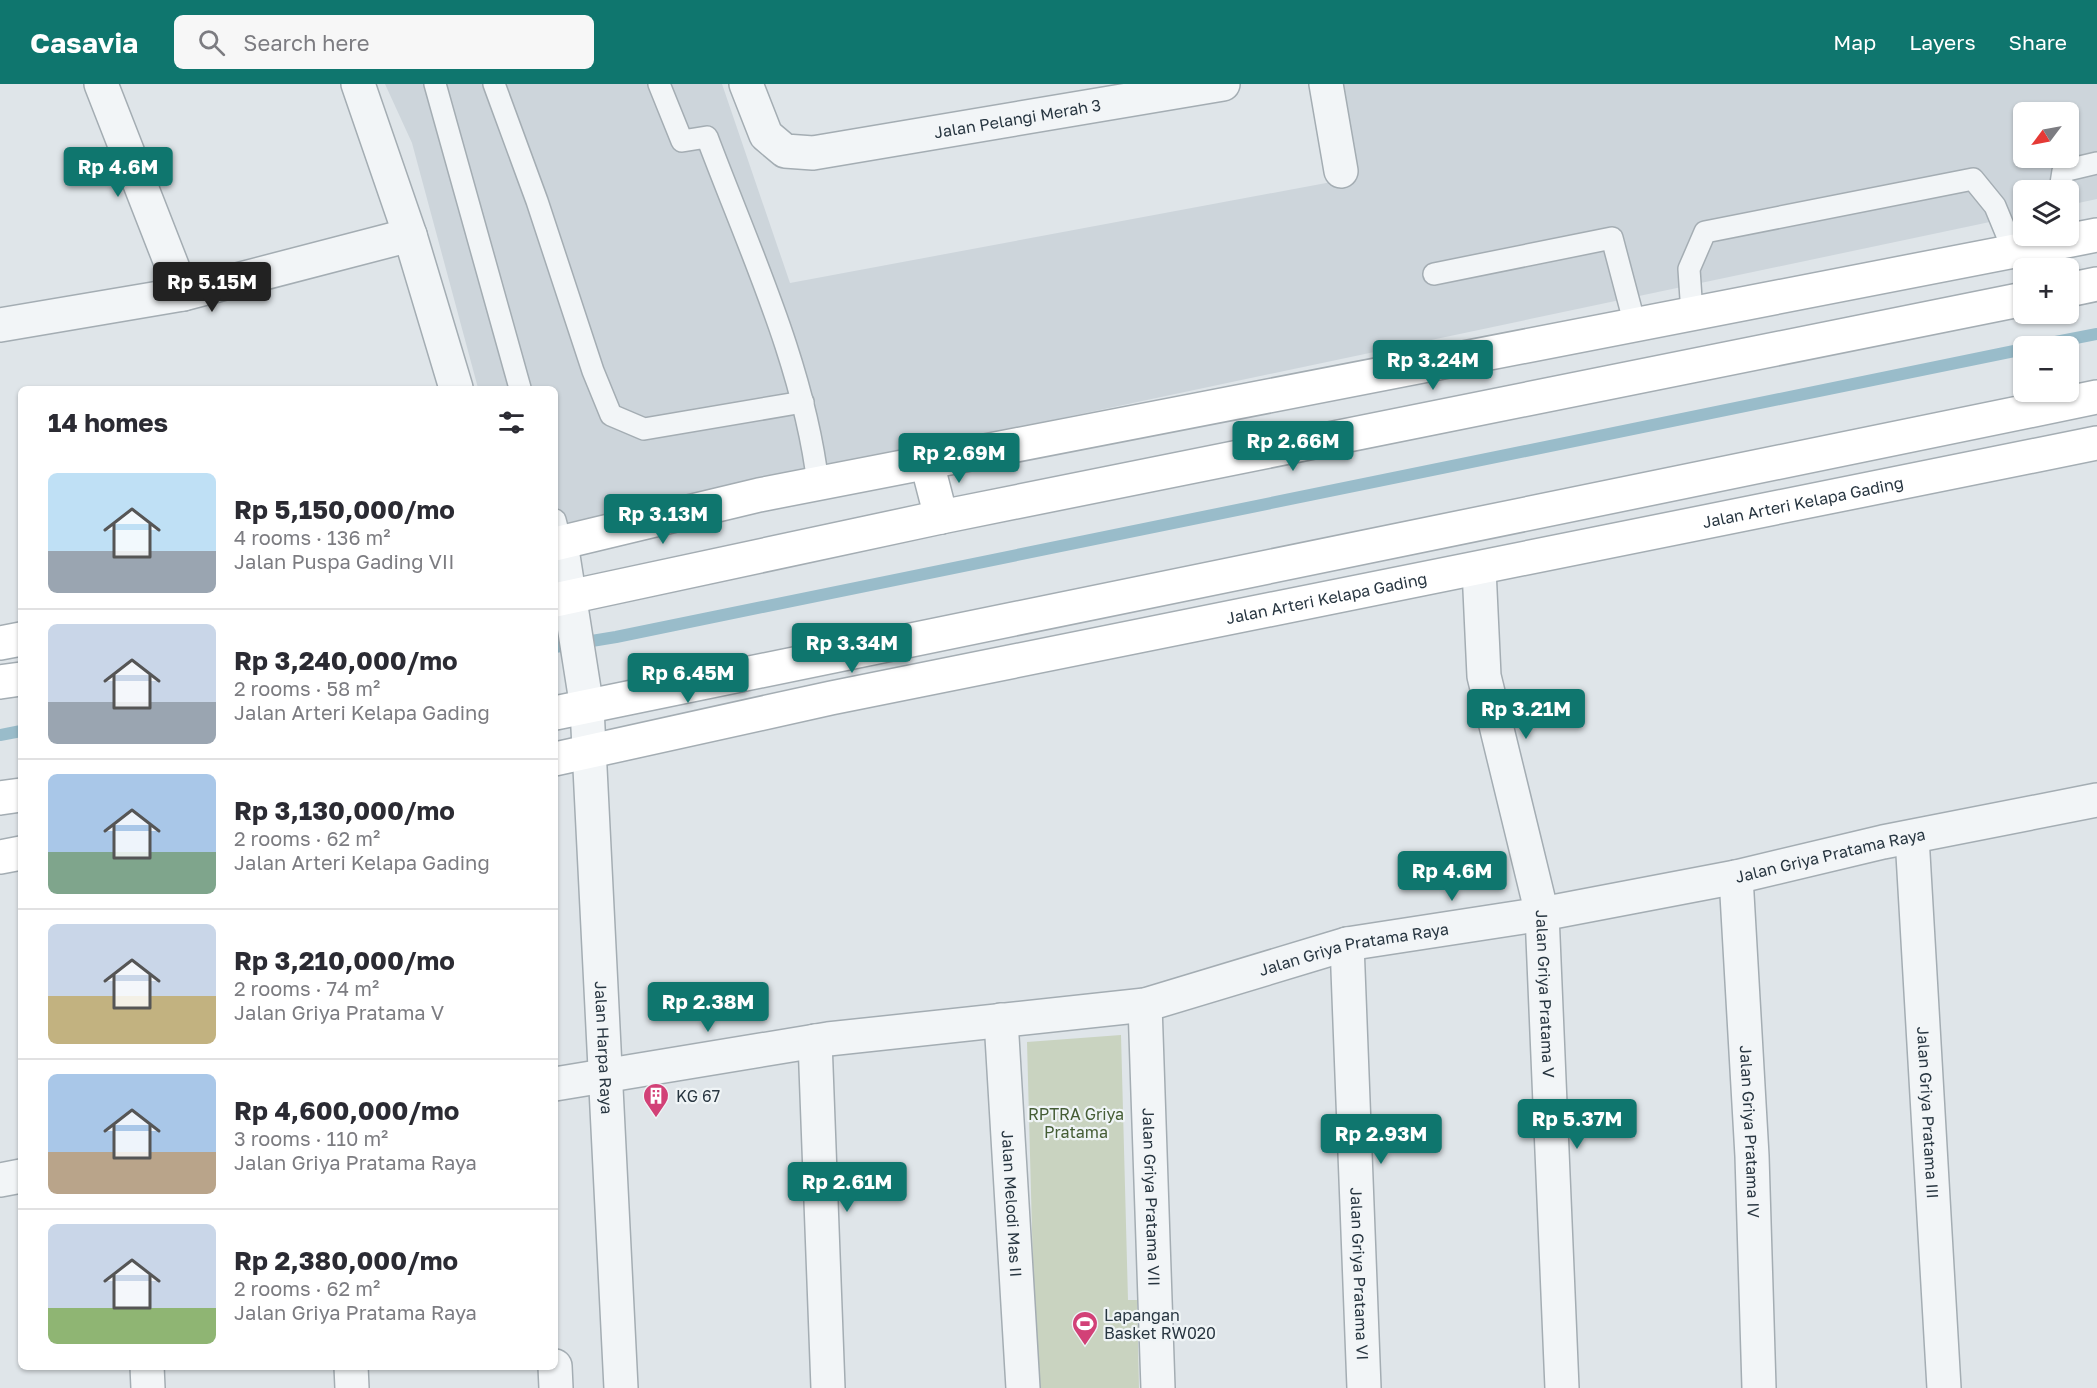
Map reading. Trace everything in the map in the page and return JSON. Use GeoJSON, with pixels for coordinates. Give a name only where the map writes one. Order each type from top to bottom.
{"type":"FeatureCollection","features":[{"type":"Feature","properties":{"kind":"street"},"geometry":{"type":"LineString","coordinates":[[101,84],[183,294]]}},
{"type":"Feature","properties":{"kind":"street"},"geometry":{"type":"LineString","coordinates":[[358,84],[410,235],[455,386]]}},
{"type":"Feature","properties":{"kind":"street","name":"Jalan Pelangi Merah 3"},"geometry":{"type":"LineString","coordinates":[[746,84],[766,135],[785,151],[813,153],[1223,84]]}},
{"type":"Feature","properties":{"kind":"street"},"geometry":{"type":"LineString","coordinates":[[1326,84],[1341,171]]}},
{"type":"Feature","properties":{"kind":"street"},"geometry":{"type":"LineString","coordinates":[[0,325],[183,294],[410,235]]}},
{"type":"Feature","properties":{"kind":"street"},"geometry":{"type":"LineString","coordinates":[[2079,237],[2097,235]]}},
{"type":"Feature","properties":{"kind":"street"},"geometry":{"type":"LineString","coordinates":[[558,536],[2034,246]]}},
{"type":"Feature","properties":{"kind":"street"},"geometry":{"type":"LineString","coordinates":[[2079,288],[2097,284]]}},
{"type":"Feature","properties":{"kind":"street"},"geometry":{"type":"LineString","coordinates":[[566,607],[941,517],[2013,301]]}},
{"type":"Feature","properties":{"kind":"street"},"geometry":{"type":"LineString","coordinates":[[558,711],[585,692],[824,660],[2097,397]]}},
{"type":"Feature","properties":{"kind":"street","name":"Jalan Arteri Kelapa Gading"},"geometry":{"type":"LineString","coordinates":[[558,758],[831,698],[2097,443]]}},
{"type":"Feature","properties":{"kind":"street"},"geometry":{"type":"LineString","coordinates":[[927,463],[941,517]]}},
{"type":"Feature","properties":{"kind":"street","name":"Jalan Harpa Raya"},"geometry":{"type":"LineString","coordinates":[[558,544],[566,607],[585,692],[590,752],[621,1388]]}},
{"type":"Feature","properties":{"kind":"street","name":"Jalan Griya Pratama V"},"geometry":{"type":"LineString","coordinates":[[1479,569],[1484,676],[1542,914],[1562,1388]]}},
{"type":"Feature","properties":{"kind":"street"},"geometry":{"type":"LineString","coordinates":[[0,643],[18,640]]}},
{"type":"Feature","properties":{"kind":"street"},"geometry":{"type":"LineString","coordinates":[[824,660],[831,698]]}},
{"type":"Feature","properties":{"kind":"street"},"geometry":{"type":"LineString","coordinates":[[0,682],[18,679]]}},
{"type":"Feature","properties":{"kind":"street"},"geometry":{"type":"LineString","coordinates":[[0,798],[18,795]]}},
{"type":"Feature","properties":{"kind":"street","name":"Jalan Griya Pratama Raya"},"geometry":{"type":"LineString","coordinates":[[558,1083],[815,1041],[1145,1005],[1347,944],[1542,914],[1736,876],[1912,837],[2097,800]]}},
{"type":"Feature","properties":{"kind":"street","name":"Jalan Griya Pratama III"},"geometry":{"type":"LineString","coordinates":[[1912,837],[1944,1388]]}},
{"type":"Feature","properties":{"kind":"street"},"geometry":{"type":"LineString","coordinates":[[0,857],[18,854]]}},
{"type":"Feature","properties":{"kind":"street","name":"Jalan Griya Pratama IV"},"geometry":{"type":"LineString","coordinates":[[1736,876],[1752,1156],[1759,1388]]}},
{"type":"Feature","properties":{"kind":"street","name":"Jalan Griya Pratama VI"},"geometry":{"type":"LineString","coordinates":[[1347,944],[1364,1388]]}},
{"type":"Feature","properties":{"kind":"street","name":"Jalan Griya Pratama VII"},"geometry":{"type":"LineString","coordinates":[[1145,1005],[1158,1388]]}},
{"type":"Feature","properties":{"kind":"street","name":"Jalan Melodi Mas II"},"geometry":{"type":"LineString","coordinates":[[1001,1020],[1023,1388]]}},
{"type":"Feature","properties":{"kind":"street"},"geometry":{"type":"LineString","coordinates":[[815,1041],[828,1388]]}},
{"type":"Feature","properties":{"kind":"street"},"geometry":{"type":"LineString","coordinates":[[0,1180],[18,1177]]}},
{"type":"Feature","properties":{"kind":"street"},"geometry":{"type":"LineString","coordinates":[[147,1370],[148,1388]]}},
{"type":"Feature","properties":{"kind":"street"},"geometry":{"type":"LineString","coordinates":[[351,1370],[352,1388]]}},
{"type":"Feature","properties":{"kind":"street"},"geometry":{"type":"LineString","coordinates":[[555,1370],[556,1388]]}},
{"type":"Feature","properties":{"kind":"lane"},"geometry":{"type":"LineString","coordinates":[[435,84],[519,386]]}},
{"type":"Feature","properties":{"kind":"lane"},"geometry":{"type":"LineString","coordinates":[[494,84],[537,201],[593,371],[611,415],[644,429],[803,402]]}},
{"type":"Feature","properties":{"kind":"lane"},"geometry":{"type":"LineString","coordinates":[[659,84],[682,141],[707,137],[794,370],[814,453],[818,484]]}},
{"type":"Feature","properties":{"kind":"lane"},"geometry":{"type":"LineString","coordinates":[[2062,180],[2063,171],[2097,163]]}},
{"type":"Feature","properties":{"kind":"lane"},"geometry":{"type":"LineString","coordinates":[[1692,314],[1689,269],[1705,232],[1962,181],[1973,179],[1995,206],[2013,252]]}},
{"type":"Feature","properties":{"kind":"lane"},"geometry":{"type":"LineString","coordinates":[[1434,274],[1612,238],[1635,325]]}},
{"type":"Feature","properties":{"kind":"shaded area"},"geometry":{"type":"Polygon","coordinates":[[[385,84],[722,84],[790,283],[1353,178],[1338,84],[2097,84],[2097,199],[2079,203],[2079,180],[2013,180],[2013,217],[558,524],[558,386],[477,386],[412,143],[385,84]]]}},
{"type":"Feature","properties":{"kind":"green space","name":"RPTRA Griya Pratama"},"geometry":{"type":"Polygon","coordinates":[[[1121,1035],[1128,1300],[1137,1300],[1139,1388],[1032,1388],[1034,1305],[1027,1042],[1121,1035]]]}},
{"type":"Feature","properties":{"kind":"waterway"},"geometry":{"type":"LineString","coordinates":[[2079,337],[2097,334]]}},
{"type":"Feature","properties":{"kind":"waterway"},"geometry":{"type":"LineString","coordinates":[[558,647],[616,637],[2013,351]]}},
{"type":"Feature","properties":{"kind":"waterway"},"geometry":{"type":"LineString","coordinates":[[0,735],[18,732]]}},
{"type":"Feature","properties":{"kind":"place","name":"KG 67"},"geometry":{"type":"Point","coordinates":[656,1119]}},
{"type":"Feature","properties":{"kind":"place","name":"Lapangan Basket RW020"},"geometry":{"type":"Point","coordinates":[1085,1347]}}]}
